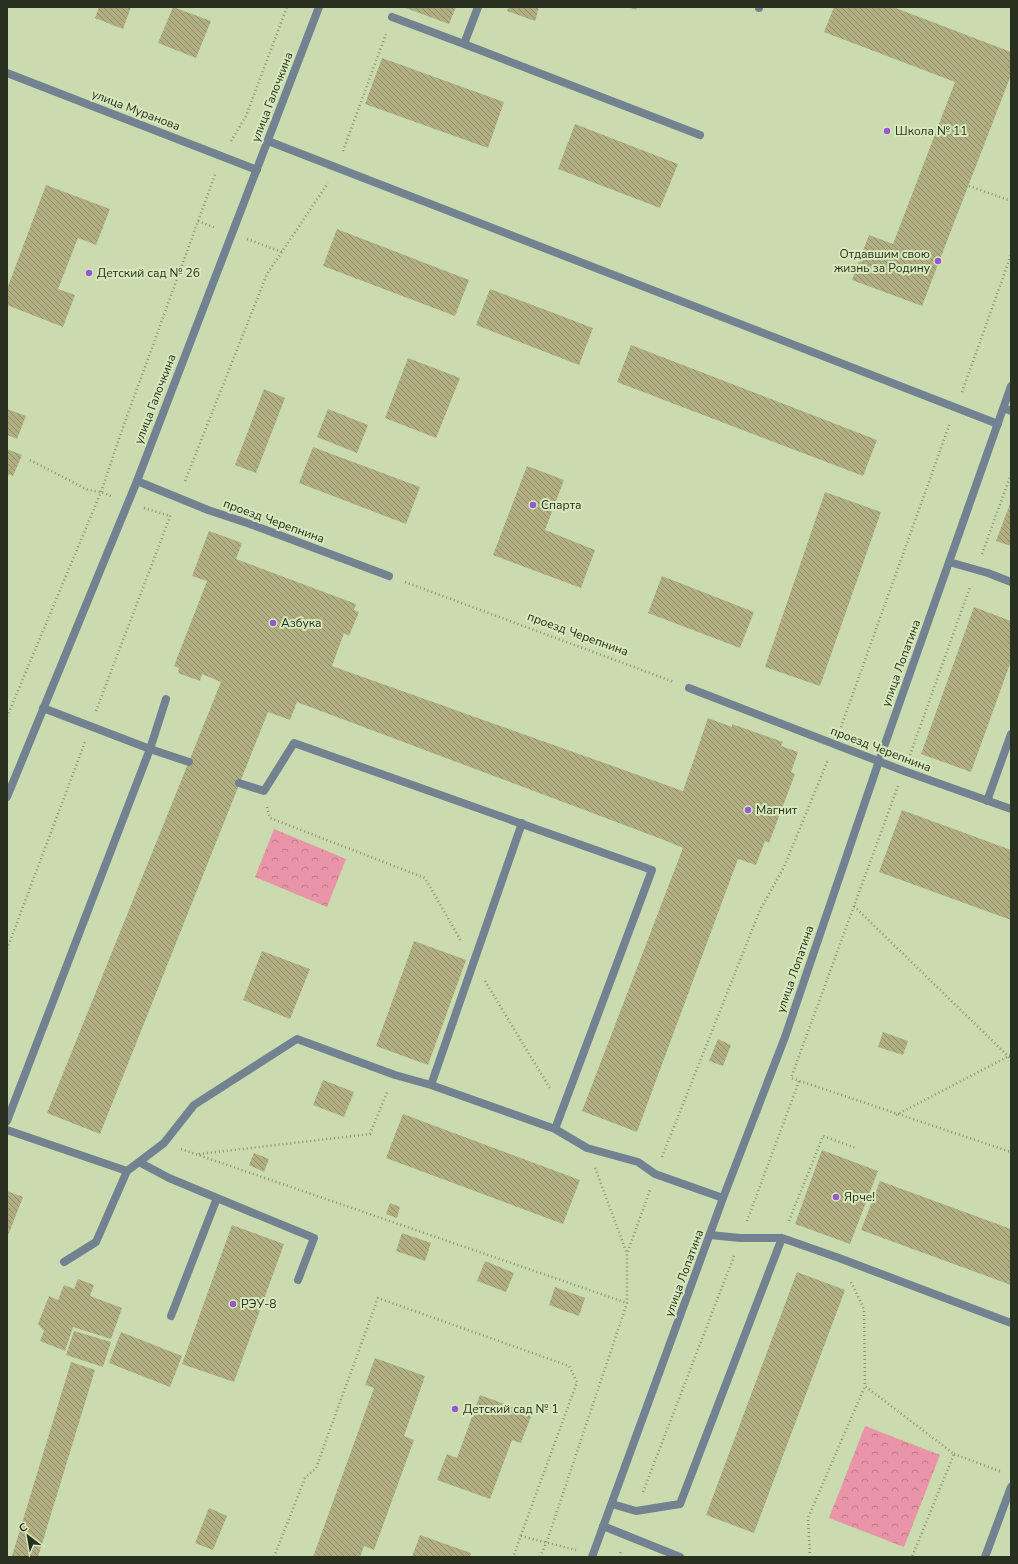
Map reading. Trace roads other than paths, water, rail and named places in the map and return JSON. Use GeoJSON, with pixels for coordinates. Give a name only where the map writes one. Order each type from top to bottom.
{"type":"FeatureCollection","features":[{"type":"Feature","properties":{"kind":"street","name":"улица Галочкина"},"geometry":{"type":"LineString","coordinates":[[7,797],[128,502],[319,7]]}},
{"type":"Feature","properties":{"kind":"street"},"geometry":{"type":"LineString","coordinates":[[464,44],[478,7]]}},
{"type":"Feature","properties":{"kind":"street"},"geometry":{"type":"LineString","coordinates":[[392,17],[700,134]]}},
{"type":"Feature","properties":{"kind":"street","name":"улица Муранова"},"geometry":{"type":"LineString","coordinates":[[7,73],[257,170]]}},
{"type":"Feature","properties":{"kind":"street"},"geometry":{"type":"LineString","coordinates":[[268,141],[998,424]]}},
{"type":"Feature","properties":{"kind":"street","name":"улица Лопатина"},"geometry":{"type":"LineString","coordinates":[[592,1556],[723,1198],[785,1037],[879,761],[998,424],[1007,409],[1011,386]]}},
{"type":"Feature","properties":{"kind":"street","name":"проезд Черепнина"},"geometry":{"type":"LineString","coordinates":[[136,481],[177,498],[389,576]]}},
{"type":"Feature","properties":{"kind":"street"},"geometry":{"type":"LineString","coordinates":[[950,562],[988,573],[1011,582]]}},
{"type":"Feature","properties":{"kind":"street","name":"проезд Черепнина"},"geometry":{"type":"LineString","coordinates":[[689,688],[879,761],[1011,809]]}},
{"type":"Feature","properties":{"kind":"street"},"geometry":{"type":"LineString","coordinates":[[7,1121],[150,749],[166,699]]}},
{"type":"Feature","properties":{"kind":"street"},"geometry":{"type":"LineString","coordinates":[[43,708],[150,749],[189,762]]}},
{"type":"Feature","properties":{"kind":"street"},"geometry":{"type":"LineString","coordinates":[[987,800],[1011,734]]}},
{"type":"Feature","properties":{"kind":"street"},"geometry":{"type":"LineString","coordinates":[[239,784],[264,791],[294,743],[652,870],[555,1129]]}},
{"type":"Feature","properties":{"kind":"street"},"geometry":{"type":"LineString","coordinates":[[431,1085],[522,823]]}},
{"type":"Feature","properties":{"kind":"street"},"geometry":{"type":"LineString","coordinates":[[64,1262],[96,1242],[127,1171],[164,1143],[194,1105],[297,1039],[395,1075],[431,1085],[555,1129],[587,1148],[638,1162],[655,1174],[723,1198]]}},
{"type":"Feature","properties":{"kind":"street"},"geometry":{"type":"LineString","coordinates":[[7,1130],[127,1171]]}},
{"type":"Feature","properties":{"kind":"street"},"geometry":{"type":"LineString","coordinates":[[139,1162],[169,1178],[314,1238],[298,1280]]}},
{"type":"Feature","properties":{"kind":"street"},"geometry":{"type":"LineString","coordinates":[[171,1316],[217,1198]]}},
{"type":"Feature","properties":{"kind":"street"},"geometry":{"type":"LineString","coordinates":[[710,1236],[782,1238],[1011,1323]]}},
{"type":"Feature","properties":{"kind":"street"},"geometry":{"type":"LineString","coordinates":[[612,1504],[636,1511],[680,1504],[782,1238]]}},
{"type":"Feature","properties":{"kind":"street"},"geometry":{"type":"LineString","coordinates":[[985,1557],[1011,1487]]}},
{"type":"Feature","properties":{"kind":"street"},"geometry":{"type":"LineString","coordinates":[[603,1526],[680,1557]]}},
{"type":"Feature","properties":{"kind":"place","name":"Школа № 11"},"geometry":{"type":"Point","coordinates":[887,131]}},
{"type":"Feature","properties":{"kind":"place","name":"Отдавшим свою жизнь за Родину"},"geometry":{"type":"Point","coordinates":[938,261]}},
{"type":"Feature","properties":{"kind":"place","name":"Детский сад № 26"},"geometry":{"type":"Point","coordinates":[89,273]}},
{"type":"Feature","properties":{"kind":"place","name":"Спарта"},"geometry":{"type":"Point","coordinates":[533,505]}},
{"type":"Feature","properties":{"kind":"place","name":"Азбука"},"geometry":{"type":"Point","coordinates":[273,623]}},
{"type":"Feature","properties":{"kind":"place","name":"Магнит"},"geometry":{"type":"Point","coordinates":[748,810]}},
{"type":"Feature","properties":{"kind":"place","name":"Ярче!"},"geometry":{"type":"Point","coordinates":[836,1197]}},
{"type":"Feature","properties":{"kind":"place","name":"РЭУ-8"},"geometry":{"type":"Point","coordinates":[233,1304]}},
{"type":"Feature","properties":{"kind":"place","name":"Детский сад № 1"},"geometry":{"type":"Point","coordinates":[455,1409]}}]}
